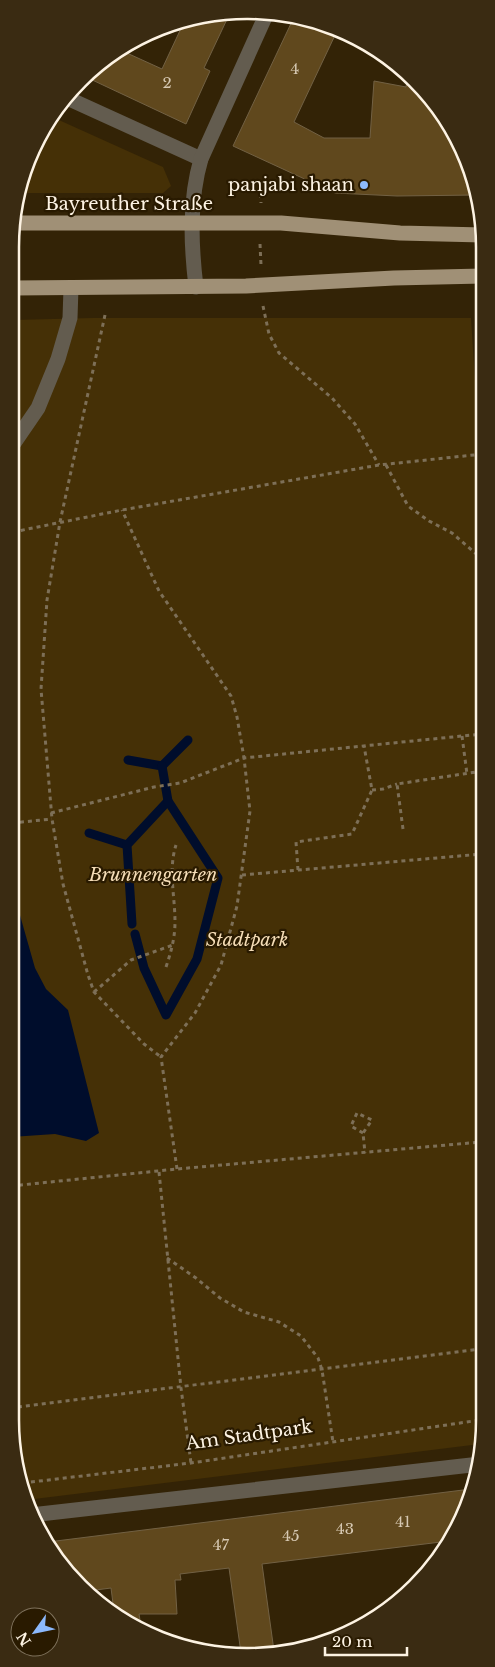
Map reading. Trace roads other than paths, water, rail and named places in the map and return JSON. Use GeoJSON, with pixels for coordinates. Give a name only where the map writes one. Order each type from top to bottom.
{"type":"FeatureCollection","features":[{"type":"Feature","properties":{"kind":"main road","name":"Bayreuther Straße"},"geometry":{"type":"LineString","coordinates":[[20,223],[312,224],[408,234],[476,235]]}},
{"type":"Feature","properties":{"kind":"main road"},"geometry":{"type":"LineString","coordinates":[[19,288],[196,287],[476,276]]}},
{"type":"Feature","properties":{"kind":"street"},"geometry":{"type":"LineString","coordinates":[[196,287],[193,262],[193,194],[195,178],[201,159],[264,19]]}},
{"type":"Feature","properties":{"kind":"street"},"geometry":{"type":"LineString","coordinates":[[73,101],[201,159]]}},
{"type":"Feature","properties":{"kind":"street"},"geometry":{"type":"LineString","coordinates":[[19,436],[38,408],[58,359],[70,318],[71,288]]}},
{"type":"Feature","properties":{"kind":"street"},"geometry":{"type":"LineString","coordinates":[[39,1514],[472,1465]]}},
{"type":"Feature","properties":{"kind":"water"},"geometry":{"type":"Polygon","coordinates":[[[19,912],[35,968],[46,989],[68,1010],[99,1133],[86,1141],[55,1134],[19,1136],[19,912]]]}},
{"type":"Feature","properties":{"kind":"waterway"},"geometry":{"type":"LineString","coordinates":[[162,766],[188,740]]}},
{"type":"Feature","properties":{"kind":"waterway"},"geometry":{"type":"LineString","coordinates":[[128,760],[162,766]]}},
{"type":"Feature","properties":{"kind":"waterway"},"geometry":{"type":"LineString","coordinates":[[135,934],[144,968],[166,1015],[197,959],[218,878],[168,801],[162,766]]}},
{"type":"Feature","properties":{"kind":"waterway"},"geometry":{"type":"LineString","coordinates":[[132,924],[127,845],[168,801]]}},
{"type":"Feature","properties":{"kind":"waterway"},"geometry":{"type":"LineString","coordinates":[[89,833],[127,845]]}},
{"type":"Feature","properties":{"kind":"place","name":"panjabi shaan"},"geometry":{"type":"Point","coordinates":[364,185]}},
{"type":"Feature","properties":{"kind":"park label","name":"Brunnengarten"},"geometry":{"type":"Point","coordinates":[153,875]}},
{"type":"Feature","properties":{"kind":"park label","name":"Stadtpark"},"geometry":{"type":"Point","coordinates":[247,940]}}]}
